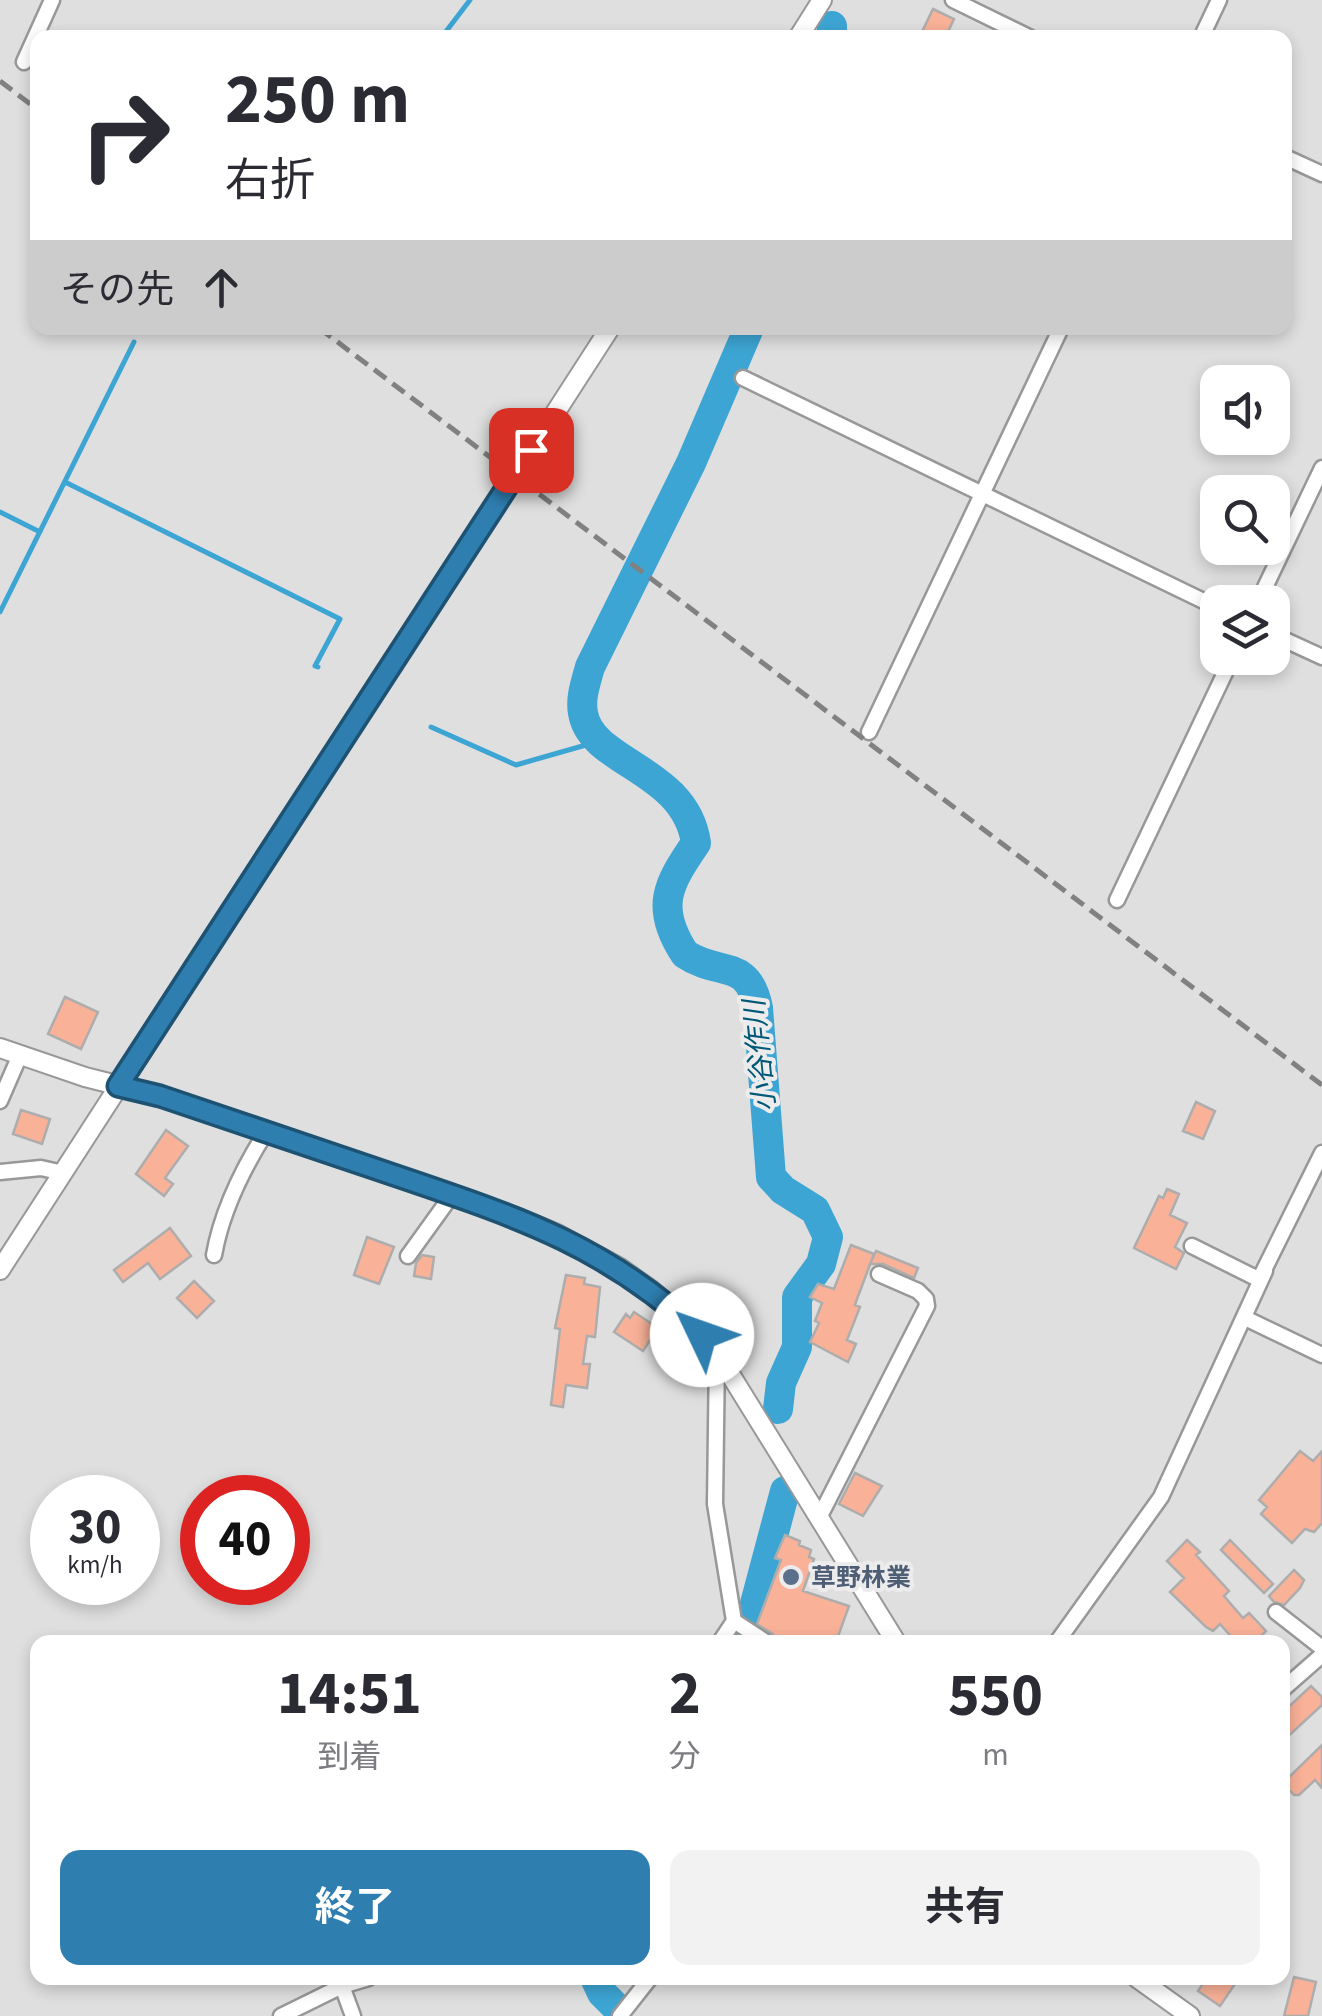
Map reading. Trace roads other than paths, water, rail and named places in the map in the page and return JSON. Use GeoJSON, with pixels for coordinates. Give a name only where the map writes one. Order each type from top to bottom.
{"type":"FeatureCollection","features":[{"type":"Feature","properties":{"kind":"street"},"geometry":{"type":"LineString","coordinates":[[38,30],[52,0]]}},
{"type":"Feature","properties":{"kind":"street"},"geometry":{"type":"LineString","coordinates":[[803,30],[822,0]]}},
{"type":"Feature","properties":{"kind":"street"},"geometry":{"type":"LineString","coordinates":[[953,0],[1015,30]]}},
{"type":"Feature","properties":{"kind":"street"},"geometry":{"type":"LineString","coordinates":[[1205,30],[1218,0]]}},
{"type":"Feature","properties":{"kind":"street"},"geometry":{"type":"LineString","coordinates":[[24,62],[30,49]]}},
{"type":"Feature","properties":{"kind":"street"},"geometry":{"type":"LineString","coordinates":[[1292,160],[1322,174]]}},
{"type":"Feature","properties":{"kind":"street"},"geometry":{"type":"LineString","coordinates":[[0,1270],[605,335]]}},
{"type":"Feature","properties":{"kind":"street"},"geometry":{"type":"LineString","coordinates":[[869,732],[1058,335]]}},
{"type":"Feature","properties":{"kind":"street"},"geometry":{"type":"LineString","coordinates":[[743,378],[1200,599]]}},
{"type":"Feature","properties":{"kind":"street"},"geometry":{"type":"LineString","coordinates":[[1266,585],[1322,468]]}},
{"type":"Feature","properties":{"kind":"street"},"geometry":{"type":"LineString","coordinates":[[1290,643],[1322,658]]}},
{"type":"Feature","properties":{"kind":"street"},"geometry":{"type":"LineString","coordinates":[[1117,900],[1224,675]]}},
{"type":"Feature","properties":{"kind":"street"},"geometry":{"type":"LineString","coordinates":[[0,1048],[160,1096],[452,1195],[557,1234],[620,1268],[672,1307],[717,1353],[892,1635]]}},
{"type":"Feature","properties":{"kind":"street"},"geometry":{"type":"LineString","coordinates":[[0,1102],[20,1055]]}},
{"type":"Feature","properties":{"kind":"street"},"geometry":{"type":"LineString","coordinates":[[214,1255],[226,1208],[266,1132]]}},
{"type":"Feature","properties":{"kind":"street"},"geometry":{"type":"LineString","coordinates":[[1062,1635],[1161,1497],[1322,1153]]}},
{"type":"Feature","properties":{"kind":"street"},"geometry":{"type":"LineString","coordinates":[[0,1172],[41,1168],[62,1173]]}},
{"type":"Feature","properties":{"kind":"street"},"geometry":{"type":"LineString","coordinates":[[408,1256],[452,1195]]}},
{"type":"Feature","properties":{"kind":"street"},"geometry":{"type":"LineString","coordinates":[[1192,1246],[1254,1277],[1265,1271]]}},
{"type":"Feature","properties":{"kind":"street"},"geometry":{"type":"LineString","coordinates":[[819,1518],[927,1306],[920,1292],[879,1274]]}},
{"type":"Feature","properties":{"kind":"street"},"geometry":{"type":"LineString","coordinates":[[1245,1318],[1322,1354]]}},
{"type":"Feature","properties":{"kind":"street"},"geometry":{"type":"LineString","coordinates":[[717,1353],[716,1504],[741,1626],[755,1635]]}},
{"type":"Feature","properties":{"kind":"street"},"geometry":{"type":"LineString","coordinates":[[1276,1612],[1322,1651],[1290,1682]]}},
{"type":"Feature","properties":{"kind":"street"},"geometry":{"type":"LineString","coordinates":[[729,1635],[741,1626]]}},
{"type":"Feature","properties":{"kind":"street"},"geometry":{"type":"LineString","coordinates":[[281,2016],[345,1985]]}},
{"type":"Feature","properties":{"kind":"street"},"geometry":{"type":"LineString","coordinates":[[620,2016],[644,1985]]}},
{"type":"Feature","properties":{"kind":"street"},"geometry":{"type":"LineString","coordinates":[[1147,1985],[1190,2016]]}},
{"type":"Feature","properties":{"kind":"street"},"geometry":{"type":"LineString","coordinates":[[342,1986],[353,2016]]}},
{"type":"Feature","properties":{"kind":"waterway"},"geometry":{"type":"LineString","coordinates":[[447,30],[470,0]]}},
{"type":"Feature","properties":{"kind":"waterway","name":"小谷作川"},"geometry":{"type":"LineString","coordinates":[[746,335],[691,463],[590,667],[582,707],[590,730],[602,744],[658,782],[688,818],[696,843],[668,896],[670,923],[685,954],[739,975],[753,992],[758,1008],[771,1177],[783,1190],[815,1210],[828,1237],[821,1264],[797,1297],[797,1347],[781,1383],[778,1409]]}},
{"type":"Feature","properties":{"kind":"waterway"},"geometry":{"type":"LineString","coordinates":[[0,612],[134,342]]}},
{"type":"Feature","properties":{"kind":"waterway"},"geometry":{"type":"LineString","coordinates":[[65,482],[340,619],[315,666],[318,667]]}},
{"type":"Feature","properties":{"kind":"waterway"},"geometry":{"type":"LineString","coordinates":[[0,512],[40,532]]}},
{"type":"Feature","properties":{"kind":"waterway"},"geometry":{"type":"LineString","coordinates":[[431,727],[516,765],[600,741]]}},
{"type":"Feature","properties":{"kind":"waterway","name":"小谷作川"},"geometry":{"type":"LineString","coordinates":[[738,1635],[753,1611],[785,1491]]}},
{"type":"Feature","properties":{"kind":"waterway","name":"小谷作川"},"geometry":{"type":"LineString","coordinates":[[598,1985],[614,2005]]}},
{"type":"Feature","properties":{"kind":"railway"},"geometry":{"type":"LineString","coordinates":[[0,81],[30,104]]}},
{"type":"Feature","properties":{"kind":"railway"},"geometry":{"type":"LineString","coordinates":[[328,335],[1322,1085]]}},
{"type":"Feature","properties":{"kind":"place","name":"草野林業"},"geometry":{"type":"Point","coordinates":[791,1577]}}]}
